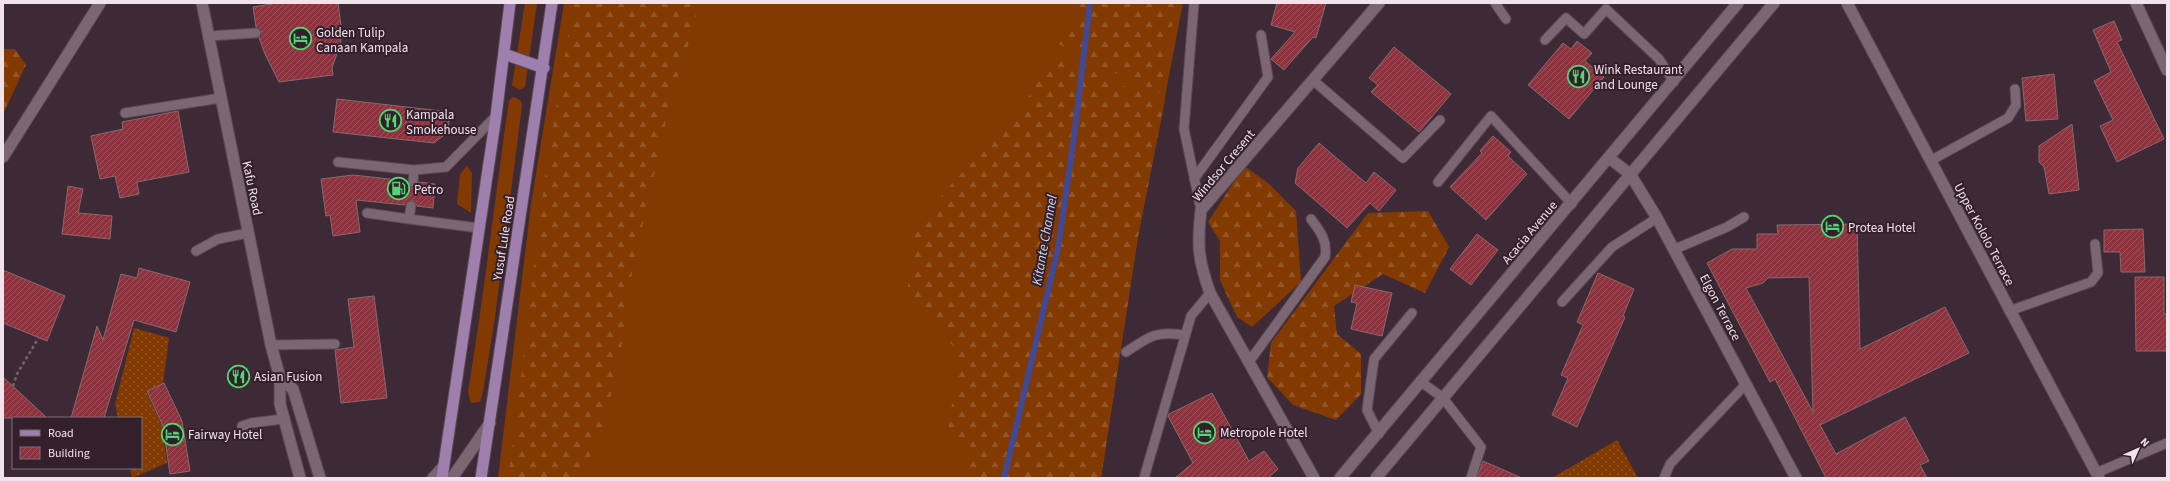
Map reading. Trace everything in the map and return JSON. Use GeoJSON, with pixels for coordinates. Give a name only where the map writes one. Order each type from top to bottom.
{"type":"FeatureCollection","features":[{"type":"Feature","properties":{"kind":"main road"},"geometry":{"type":"LineString","coordinates":[[3,157],[100,3]]}},
{"type":"Feature","properties":{"kind":"main road","name":"Kafu Road"},"geometry":{"type":"LineString","coordinates":[[202,3],[210,36],[221,98],[271,345],[280,378],[278,391],[283,419],[300,478]]}},
{"type":"Feature","properties":{"kind":"main road","name":"Yusuf Lule Road"},"geometry":{"type":"LineString","coordinates":[[442,472],[496,116],[510,3]]}},
{"type":"Feature","properties":{"kind":"main road","name":"Yusuf Lule Road"},"geometry":{"type":"LineString","coordinates":[[481,478],[544,68],[552,3]]}},
{"type":"Feature","properties":{"kind":"main road","name":"Windsor Cresent"},"geometry":{"type":"LineString","coordinates":[[1314,478],[1210,293],[1202,269],[1197,241],[1201,210],[1314,81],[1379,3]]}},
{"type":"Feature","properties":{"kind":"main road","name":"Acacia Avenue"},"geometry":{"type":"LineString","coordinates":[[1340,478],[1379,434],[1420,381],[1572,204],[1738,3]]}},
{"type":"Feature","properties":{"kind":"main road"},"geometry":{"type":"LineString","coordinates":[[1376,478],[1774,3]]}},
{"type":"Feature","properties":{"kind":"main road","name":"Upper Kololo Terrace"},"geometry":{"type":"LineString","coordinates":[[1847,3],[2097,476]]}},
{"type":"Feature","properties":{"kind":"main road"},"geometry":{"type":"LineString","coordinates":[[2136,3],[2167,70]]}},
{"type":"Feature","properties":{"kind":"main road"},"geometry":{"type":"LineString","coordinates":[[504,54],[544,68]]}},
{"type":"Feature","properties":{"kind":"main road","name":"Elgon Terrace"},"geometry":{"type":"LineString","coordinates":[[1609,158],[1630,174],[1657,218],[1675,249],[1796,478]]}},
{"type":"Feature","properties":{"kind":"main road","name":"Kafu Road"},"geometry":{"type":"LineString","coordinates":[[280,378],[293,389],[320,478]]}},
{"type":"Feature","properties":{"kind":"main road"},"geometry":{"type":"LineString","coordinates":[[452,478],[490,422]]}},
{"type":"Feature","properties":{"kind":"main road"},"geometry":{"type":"LineString","coordinates":[[433,478],[442,472]]}},
{"type":"Feature","properties":{"kind":"lane"},"geometry":{"type":"LineString","coordinates":[[1194,3],[1184,129],[1201,210]]}},
{"type":"Feature","properties":{"kind":"lane"},"geometry":{"type":"LineString","coordinates":[[1495,3],[1506,19]]}},
{"type":"Feature","properties":{"kind":"lane"},"geometry":{"type":"LineString","coordinates":[[1545,40],[1566,18],[1584,34],[1606,9],[1659,59],[1674,82]]}},
{"type":"Feature","properties":{"kind":"lane"},"geometry":{"type":"LineString","coordinates":[[210,36],[256,33]]}},
{"type":"Feature","properties":{"kind":"lane"},"geometry":{"type":"LineString","coordinates":[[1194,179],[1268,77],[1261,35]]}},
{"type":"Feature","properties":{"kind":"lane"},"geometry":{"type":"LineString","coordinates":[[1314,81],[1403,158],[1440,120]]}},
{"type":"Feature","properties":{"kind":"lane"},"geometry":{"type":"LineString","coordinates":[[1930,161],[1998,125],[2008,118],[2016,105],[2015,90]]}},
{"type":"Feature","properties":{"kind":"lane"},"geometry":{"type":"LineString","coordinates":[[125,112],[221,98]]}},
{"type":"Feature","properties":{"kind":"lane"},"geometry":{"type":"LineString","coordinates":[[338,162],[414,170],[446,167],[496,116]]}},
{"type":"Feature","properties":{"kind":"lane"},"geometry":{"type":"LineString","coordinates":[[1438,182],[1491,116],[1572,204]]}},
{"type":"Feature","properties":{"kind":"lane"},"geometry":{"type":"LineString","coordinates":[[413,182],[414,170]]}},
{"type":"Feature","properties":{"kind":"lane"},"geometry":{"type":"LineString","coordinates":[[409,219],[411,206]]}},
{"type":"Feature","properties":{"kind":"lane"},"geometry":{"type":"LineString","coordinates":[[367,213],[478,228]]}},
{"type":"Feature","properties":{"kind":"lane"},"geometry":{"type":"LineString","coordinates":[[1675,249],[1727,227],[1744,217]]}},
{"type":"Feature","properties":{"kind":"lane"},"geometry":{"type":"LineString","coordinates":[[1249,362],[1325,257],[1327,248],[1323,236],[1311,218]]}},
{"type":"Feature","properties":{"kind":"lane"},"geometry":{"type":"LineString","coordinates":[[1562,302],[1612,247],[1657,218]]}},
{"type":"Feature","properties":{"kind":"lane"},"geometry":{"type":"LineString","coordinates":[[196,251],[218,239],[248,234]]}},
{"type":"Feature","properties":{"kind":"lane"},"geometry":{"type":"LineString","coordinates":[[2009,311],[2091,282],[2098,273],[2095,244]]}},
{"type":"Feature","properties":{"kind":"lane"},"geometry":{"type":"LineString","coordinates":[[1144,478],[1184,335],[1191,316],[1210,293]]}},
{"type":"Feature","properties":{"kind":"lane"},"geometry":{"type":"LineString","coordinates":[[1379,434],[1367,410],[1374,359],[1412,313]]}},
{"type":"Feature","properties":{"kind":"lane"},"geometry":{"type":"LineString","coordinates":[[1126,352],[1153,334],[1169,333],[1184,335]]}},
{"type":"Feature","properties":{"kind":"lane"},"geometry":{"type":"LineString","coordinates":[[271,345],[334,344]]}},
{"type":"Feature","properties":{"kind":"lane"},"geometry":{"type":"LineString","coordinates":[[1420,381],[1443,398],[1481,447],[1471,478]]}},
{"type":"Feature","properties":{"kind":"lane"},"geometry":{"type":"LineString","coordinates":[[1664,478],[1670,464],[1746,384]]}},
{"type":"Feature","properties":{"kind":"lane"},"geometry":{"type":"LineString","coordinates":[[242,426],[251,422],[283,419]]}},
{"type":"Feature","properties":{"kind":"lane"},"geometry":{"type":"LineString","coordinates":[[2097,476],[2167,443]]}},
{"type":"Feature","properties":{"kind":"path"},"geometry":{"type":"LineString","coordinates":[[13,386],[17,374],[39,337]]}},
{"type":"Feature","properties":{"kind":"green space"},"geometry":{"type":"Polygon","coordinates":[[[525,3],[537,3],[525,87],[519,90],[512,85],[525,3]]]}},
{"type":"Feature","properties":{"kind":"green space"},"geometry":{"type":"Polygon","coordinates":[[[564,3],[1183,3],[1138,237],[1101,478],[498,478],[531,204],[564,3]]]}},
{"type":"Feature","properties":{"kind":"green space"},"geometry":{"type":"Polygon","coordinates":[[[574,3],[698,3],[694,29],[680,67],[665,126],[634,263],[626,307],[621,351],[602,435],[579,478],[508,478],[545,183],[574,3]]]}},
{"type":"Feature","properties":{"kind":"green space"},"geometry":{"type":"Polygon","coordinates":[[[1076,3],[1176,3],[1160,93],[1102,67],[1059,44],[1078,19],[1076,3]]]}},
{"type":"Feature","properties":{"kind":"green space"},"geometry":{"type":"Polygon","coordinates":[[[3,49],[15,49],[26,65],[3,114],[3,49]]]}},
{"type":"Feature","properties":{"kind":"green space"},"geometry":{"type":"Polygon","coordinates":[[[1057,50],[1128,88],[1165,100],[1138,237],[1101,478],[969,478],[971,455],[947,424],[957,385],[954,347],[907,294],[914,230],[954,181],[1014,121],[1057,50]]]}},
{"type":"Feature","properties":{"kind":"green space"},"geometry":{"type":"Polygon","coordinates":[[[514,97],[521,101],[522,106],[495,317],[483,392],[480,402],[471,403],[468,392],[509,100],[514,97]]]}},
{"type":"Feature","properties":{"kind":"green space"},"geometry":{"type":"Polygon","coordinates":[[[467,166],[472,173],[471,213],[457,204],[460,174],[467,166]]]}},
{"type":"Feature","properties":{"kind":"green space"},"geometry":{"type":"Polygon","coordinates":[[[1244,166],[1268,183],[1296,211],[1301,282],[1252,327],[1237,317],[1220,280],[1220,241],[1208,222],[1244,166]]]}},
{"type":"Feature","properties":{"kind":"green space"},"geometry":{"type":"Polygon","coordinates":[[[1428,211],[1449,247],[1425,293],[1383,274],[1334,306],[1337,334],[1361,354],[1361,394],[1336,420],[1293,405],[1267,377],[1271,343],[1368,213],[1428,211]]]}},
{"type":"Feature","properties":{"kind":"green space"},"geometry":{"type":"Polygon","coordinates":[[[134,328],[169,338],[163,383],[146,391],[162,426],[167,463],[132,478],[130,469],[142,469],[142,417],[118,417],[115,404],[134,328]]]}},
{"type":"Feature","properties":{"kind":"green space"},"geometry":{"type":"Polygon","coordinates":[[[1617,440],[1638,478],[1552,478],[1617,440]]]}},
{"type":"Feature","properties":{"kind":"building","name":"Golden Tulip Canaan Kampala"},"geometry":{"type":"Polygon","coordinates":[[[277,3],[338,3],[342,33],[340,45],[332,68],[333,75],[279,82],[259,38],[262,32],[256,27],[253,7],[277,3]]]}},
{"type":"Feature","properties":{"kind":"building"},"geometry":{"type":"Polygon","coordinates":[[[1277,3],[1326,3],[1316,38],[1313,37],[1284,70],[1271,59],[1295,32],[1271,25],[1277,3]]]}},
{"type":"Feature","properties":{"kind":"building"},"geometry":{"type":"Polygon","coordinates":[[[2114,21],[2122,40],[2117,42],[2164,139],[2117,162],[2100,126],[2113,120],[2094,81],[2111,72],[2093,30],[2114,21]]]}},
{"type":"Feature","properties":{"kind":"building"},"geometry":{"type":"Polygon","coordinates":[[[1577,41],[1592,53],[1585,61],[1604,77],[1569,119],[1528,85],[1563,43],[1571,49],[1577,41]]]}},
{"type":"Feature","properties":{"kind":"building"},"geometry":{"type":"Polygon","coordinates":[[[1394,47],[1451,94],[1419,132],[1371,92],[1378,85],[1369,78],[1394,47]]]}},
{"type":"Feature","properties":{"kind":"building"},"geometry":{"type":"Polygon","coordinates":[[[2054,74],[2058,119],[2026,121],[2022,78],[2054,74]]]}},
{"type":"Feature","properties":{"kind":"building"},"geometry":{"type":"Polygon","coordinates":[[[337,99],[450,112],[448,132],[434,143],[333,132],[337,99]]]}},
{"type":"Feature","properties":{"kind":"building"},"geometry":{"type":"Polygon","coordinates":[[[178,111],[189,172],[137,182],[139,194],[120,198],[115,176],[100,179],[91,136],[123,129],[122,122],[178,111]]]}},
{"type":"Feature","properties":{"kind":"building"},"geometry":{"type":"Polygon","coordinates":[[[2072,124],[2079,190],[2049,194],[2044,167],[2039,162],[2039,146],[2072,124]]]}},
{"type":"Feature","properties":{"kind":"building"},"geometry":{"type":"Polygon","coordinates":[[[1493,136],[1511,152],[1508,156],[1527,174],[1486,220],[1450,187],[1482,153],[1480,151],[1493,136]]]}},
{"type":"Feature","properties":{"kind":"building"},"geometry":{"type":"Polygon","coordinates":[[[1319,143],[1366,183],[1374,172],[1396,190],[1379,211],[1370,203],[1347,228],[1295,183],[1298,168],[1319,143]]]}},
{"type":"Feature","properties":{"kind":"building"},"geometry":{"type":"Polygon","coordinates":[[[353,175],[407,181],[408,185],[412,188],[416,187],[419,182],[435,184],[433,208],[417,206],[412,200],[405,205],[356,200],[360,232],[333,236],[330,215],[326,216],[321,179],[353,175]]]}},
{"type":"Feature","properties":{"kind":"building"},"geometry":{"type":"Polygon","coordinates":[[[68,186],[83,189],[78,213],[112,216],[110,239],[62,234],[68,186]]]}},
{"type":"Feature","properties":{"kind":"building"},"geometry":{"type":"Polygon","coordinates":[[[1857,224],[1860,349],[1945,307],[1969,353],[1820,425],[1836,454],[1905,417],[1929,461],[1920,465],[1927,478],[1826,478],[1775,379],[1770,382],[1707,263],[1732,249],[1757,249],[1757,234],[1778,234],[1777,225],[1857,224]],[[1809,277],[1768,278],[1763,283],[1746,288],[1813,412],[1809,277]]]}},
{"type":"Feature","properties":{"kind":"building"},"geometry":{"type":"Polygon","coordinates":[[[2143,229],[2145,272],[2121,272],[2120,252],[2104,252],[2104,230],[2143,229]]]}},
{"type":"Feature","properties":{"kind":"building"},"geometry":{"type":"Polygon","coordinates":[[[1477,234],[1498,250],[1471,285],[1450,269],[1477,234]]]}},
{"type":"Feature","properties":{"kind":"building"},"geometry":{"type":"Polygon","coordinates":[[[139,268],[190,282],[176,332],[134,320],[104,417],[71,417],[97,326],[103,340],[121,274],[137,278],[139,268]]]}},
{"type":"Feature","properties":{"kind":"building"},"geometry":{"type":"Polygon","coordinates":[[[3,270],[65,296],[47,341],[3,323],[3,270]]]}},
{"type":"Feature","properties":{"kind":"building"},"geometry":{"type":"Polygon","coordinates":[[[1598,273],[1634,289],[1623,316],[1625,317],[1577,427],[1552,415],[1568,378],[1561,375],[1583,325],[1577,322],[1598,273]]]}},
{"type":"Feature","properties":{"kind":"building"},"geometry":{"type":"Polygon","coordinates":[[[2135,277],[2164,277],[2164,314],[2167,314],[2167,351],[2136,351],[2135,277]]]}},
{"type":"Feature","properties":{"kind":"building"},"geometry":{"type":"Polygon","coordinates":[[[1355,285],[1392,293],[1382,336],[1351,329],[1357,303],[1351,302],[1355,285]]]}},
{"type":"Feature","properties":{"kind":"building"},"geometry":{"type":"Polygon","coordinates":[[[374,296],[387,398],[341,403],[335,350],[354,347],[348,299],[374,296]]]}},
{"type":"Feature","properties":{"kind":"building"},"geometry":{"type":"Polygon","coordinates":[[[3,377],[46,417],[12,417],[3,418],[3,377]]]}},
{"type":"Feature","properties":{"kind":"building"},"geometry":{"type":"Polygon","coordinates":[[[164,383],[182,421],[190,471],[170,474],[163,426],[147,391],[164,383]]]}},
{"type":"Feature","properties":{"kind":"building","name":"Metropole Hotel"},"geometry":{"type":"Polygon","coordinates":[[[1212,393],[1249,461],[1264,451],[1278,469],[1268,478],[1175,478],[1193,463],[1168,416],[1169,414],[1212,393]]]}},
{"type":"Feature","properties":{"kind":"building"},"geometry":{"type":"Polygon","coordinates":[[[1483,461],[1522,478],[1477,478],[1483,461]]]}},
{"type":"Feature","properties":{"kind":"waterway","name":"Kitante Channel"},"geometry":{"type":"LineString","coordinates":[[1004,478],[1058,248],[1073,144],[1090,3]]}},
{"type":"Feature","properties":{"kind":"place","name":"Golden Tulip Canaan Kampala"},"geometry":{"type":"Point","coordinates":[301,39]}},
{"type":"Feature","properties":{"kind":"place","name":"Wink Restaurant and Lounge"},"geometry":{"type":"Point","coordinates":[1578,76]}},
{"type":"Feature","properties":{"kind":"place","name":"Kampala Smokehouse"},"geometry":{"type":"Point","coordinates":[391,121]}},
{"type":"Feature","properties":{"kind":"place","name":"Petro"},"geometry":{"type":"Point","coordinates":[399,189]}},
{"type":"Feature","properties":{"kind":"place","name":"Protea Hotel"},"geometry":{"type":"Point","coordinates":[1833,227]}},
{"type":"Feature","properties":{"kind":"place","name":"Asian Fusion"},"geometry":{"type":"Point","coordinates":[238,376]}},
{"type":"Feature","properties":{"kind":"place","name":"Metropole Hotel"},"geometry":{"type":"Point","coordinates":[1205,432]}},
{"type":"Feature","properties":{"kind":"place","name":"Fairway Hotel"},"geometry":{"type":"Point","coordinates":[173,434]}}]}
